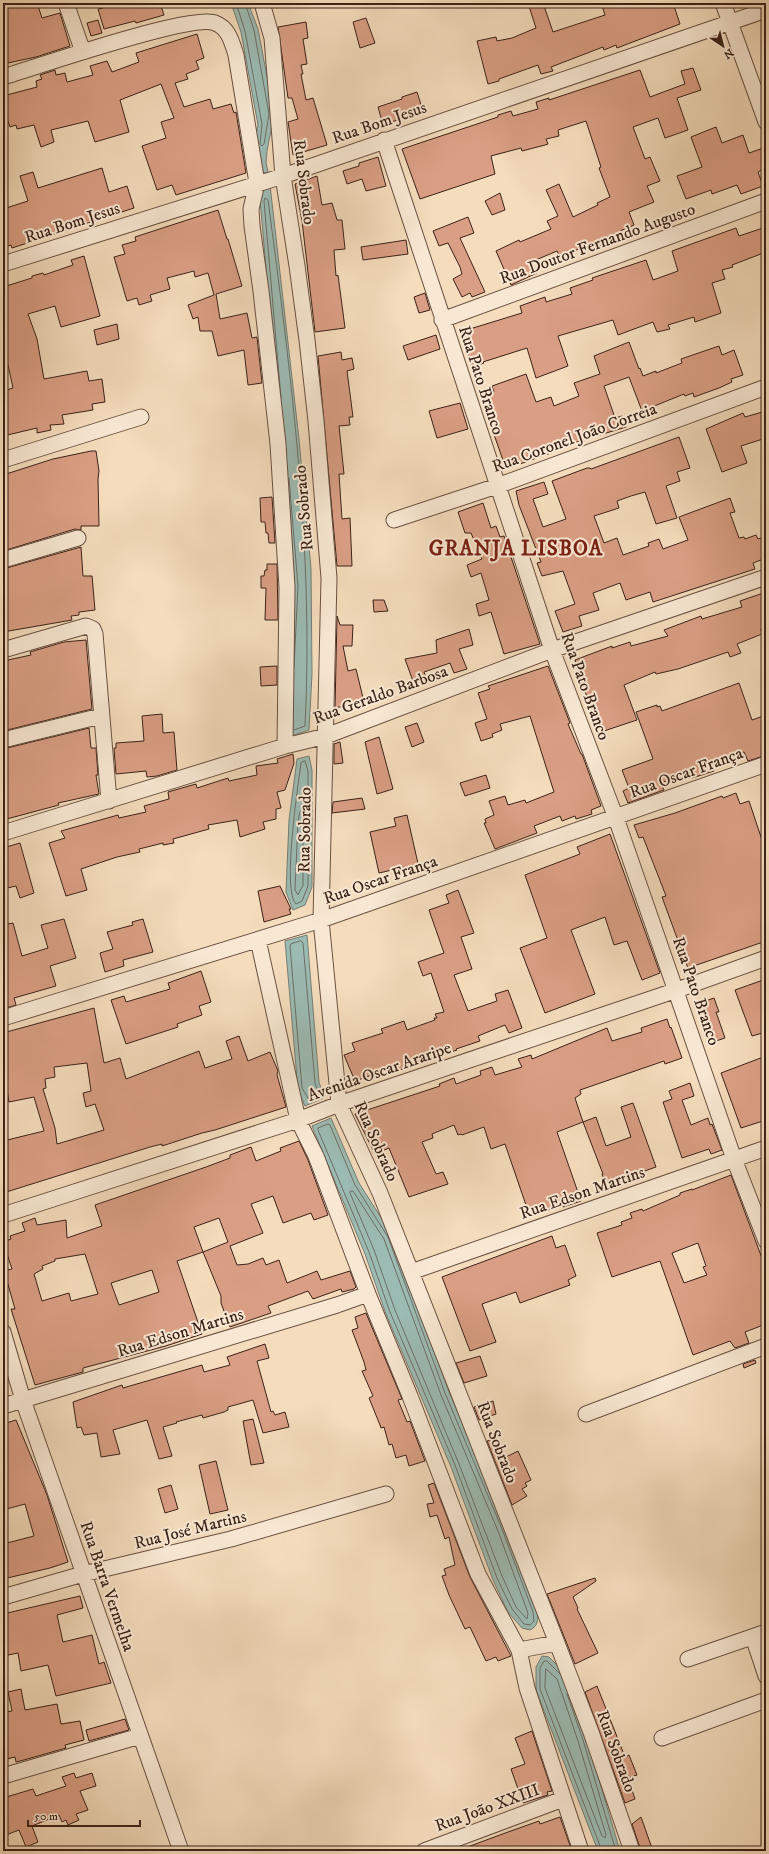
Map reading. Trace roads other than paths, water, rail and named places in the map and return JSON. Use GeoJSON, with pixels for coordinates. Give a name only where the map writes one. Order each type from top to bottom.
{"type":"FeatureCollection","features":[{"type":"Feature","properties":{"kind":"street"},"geometry":{"type":"LineString","coordinates":[[66,3],[83,52]]}},
{"type":"Feature","properties":{"kind":"street","name":"Rua Sobrado"},"geometry":{"type":"LineString","coordinates":[[262,3],[272,38],[283,176],[307,340],[316,421],[328,578],[326,736],[321,920],[339,1104],[380,1193],[412,1272],[557,1642],[591,1732],[632,1851]]}},
{"type":"Feature","properties":{"kind":"street"},"geometry":{"type":"LineString","coordinates":[[723,3],[766,122]]}},
{"type":"Feature","properties":{"kind":"street","name":"Rua Bom Jesus"},"geometry":{"type":"LineString","coordinates":[[3,264],[283,176],[384,140],[766,10]]}},
{"type":"Feature","properties":{"kind":"street"},"geometry":{"type":"LineString","coordinates":[[3,76],[164,28],[208,21],[216,23],[228,34],[236,55],[257,183],[251,208],[252,226],[262,291],[278,444],[287,587],[285,746]]}},
{"type":"Feature","properties":{"kind":"street","name":"Rua Pato Branco"},"geometry":{"type":"LineString","coordinates":[[384,140],[442,320],[552,650],[616,818],[677,990],[734,1159],[766,1241]]}},
{"type":"Feature","properties":{"kind":"street","name":"Rua Doutor Fernando Augusto"},"geometry":{"type":"LineString","coordinates":[[442,320],[766,201]]}},
{"type":"Feature","properties":{"kind":"street","name":"Rua Coronel João Correia"},"geometry":{"type":"LineString","coordinates":[[394,520],[497,486],[766,387]]}},
{"type":"Feature","properties":{"kind":"street"},"geometry":{"type":"LineString","coordinates":[[3,460],[141,417]]}},
{"type":"Feature","properties":{"kind":"street"},"geometry":{"type":"LineString","coordinates":[[3,560],[78,538]]}},
{"type":"Feature","properties":{"kind":"street","name":"Rua Geraldo Barbosa"},"geometry":{"type":"LineString","coordinates":[[3,833],[285,746],[326,736],[552,650],[766,577]]}},
{"type":"Feature","properties":{"kind":"street"},"geometry":{"type":"LineString","coordinates":[[3,650],[90,626],[95,634],[109,801]]}},
{"type":"Feature","properties":{"kind":"street"},"geometry":{"type":"LineString","coordinates":[[3,740],[101,716]]}},
{"type":"Feature","properties":{"kind":"street","name":"Rua Oscar França"},"geometry":{"type":"LineString","coordinates":[[3,1018],[321,920],[616,818],[766,764]]}},
{"type":"Feature","properties":{"kind":"street"},"geometry":{"type":"LineString","coordinates":[[258,940],[298,1120],[316,1156],[368,1294],[416,1410],[478,1574],[519,1650],[527,1688],[581,1851]]}},
{"type":"Feature","properties":{"kind":"street","name":"Avenida Oscar Araripe"},"geometry":{"type":"LineString","coordinates":[[3,1214],[298,1120],[339,1104],[677,990],[766,958]]}},
{"type":"Feature","properties":{"kind":"street","name":"Rua Edson Martins"},"geometry":{"type":"LineString","coordinates":[[412,1272],[766,1148]]}},
{"type":"Feature","properties":{"kind":"street","name":"Rua Edson Martins"},"geometry":{"type":"LineString","coordinates":[[3,1406],[337,1305],[368,1294]]}},
{"type":"Feature","properties":{"kind":"street","name":"Rua Barra Vermelha"},"geometry":{"type":"LineString","coordinates":[[3,1332],[23,1400],[181,1851]]}},
{"type":"Feature","properties":{"kind":"street"},"geometry":{"type":"LineString","coordinates":[[586,1414],[766,1346]]}},
{"type":"Feature","properties":{"kind":"street","name":"Rua José Martins"},"geometry":{"type":"LineString","coordinates":[[3,1597],[83,1574],[231,1539],[386,1494]]}},
{"type":"Feature","properties":{"kind":"street"},"geometry":{"type":"LineString","coordinates":[[688,1659],[760,1634],[766,1676]]}},
{"type":"Feature","properties":{"kind":"street"},"geometry":{"type":"LineString","coordinates":[[519,1650],[557,1642]]}},
{"type":"Feature","properties":{"kind":"street"},"geometry":{"type":"LineString","coordinates":[[662,1738],[766,1700]]}},
{"type":"Feature","properties":{"kind":"street"},"geometry":{"type":"LineString","coordinates":[[3,1776],[140,1736]]}},
{"type":"Feature","properties":{"kind":"street","name":"Rua João XXIII"},"geometry":{"type":"LineString","coordinates":[[424,1851],[448,1847],[563,1800]]}},
{"type":"Feature","properties":{"kind":"water"},"geometry":{"type":"Polygon","coordinates":[[[231,3],[248,3],[258,29],[274,114],[267,151],[266,163],[268,172],[259,174],[256,135],[258,125],[241,32],[231,3]]]}},
{"type":"Feature","properties":{"kind":"water"},"geometry":{"type":"Polygon","coordinates":[[[270,185],[299,439],[311,569],[312,674],[309,730],[289,737],[294,586],[259,188],[270,185]]]}},
{"type":"Feature","properties":{"kind":"water"},"geometry":{"type":"Polygon","coordinates":[[[309,756],[312,770],[312,887],[305,905],[293,910],[286,892],[289,820],[297,759],[309,756]]]}},
{"type":"Feature","properties":{"kind":"water"},"geometry":{"type":"Polygon","coordinates":[[[307,935],[319,1082],[324,1098],[305,1106],[298,1090],[285,941],[307,935]]]}},
{"type":"Feature","properties":{"kind":"water"},"geometry":{"type":"Polygon","coordinates":[[[331,1118],[359,1183],[392,1235],[449,1392],[476,1453],[537,1611],[537,1622],[530,1630],[522,1628],[508,1612],[493,1580],[451,1467],[386,1314],[365,1254],[312,1126],[331,1118]]]}},
{"type":"Feature","properties":{"kind":"water"},"geometry":{"type":"Polygon","coordinates":[[[542,1656],[549,1657],[565,1673],[587,1739],[620,1851],[598,1851],[536,1690],[536,1667],[542,1656]]]}},
{"type":"Feature","properties":{"kind":"district","name":"GRANJA LISBOA"},"geometry":{"type":"Point","coordinates":[516,548]}}]}
